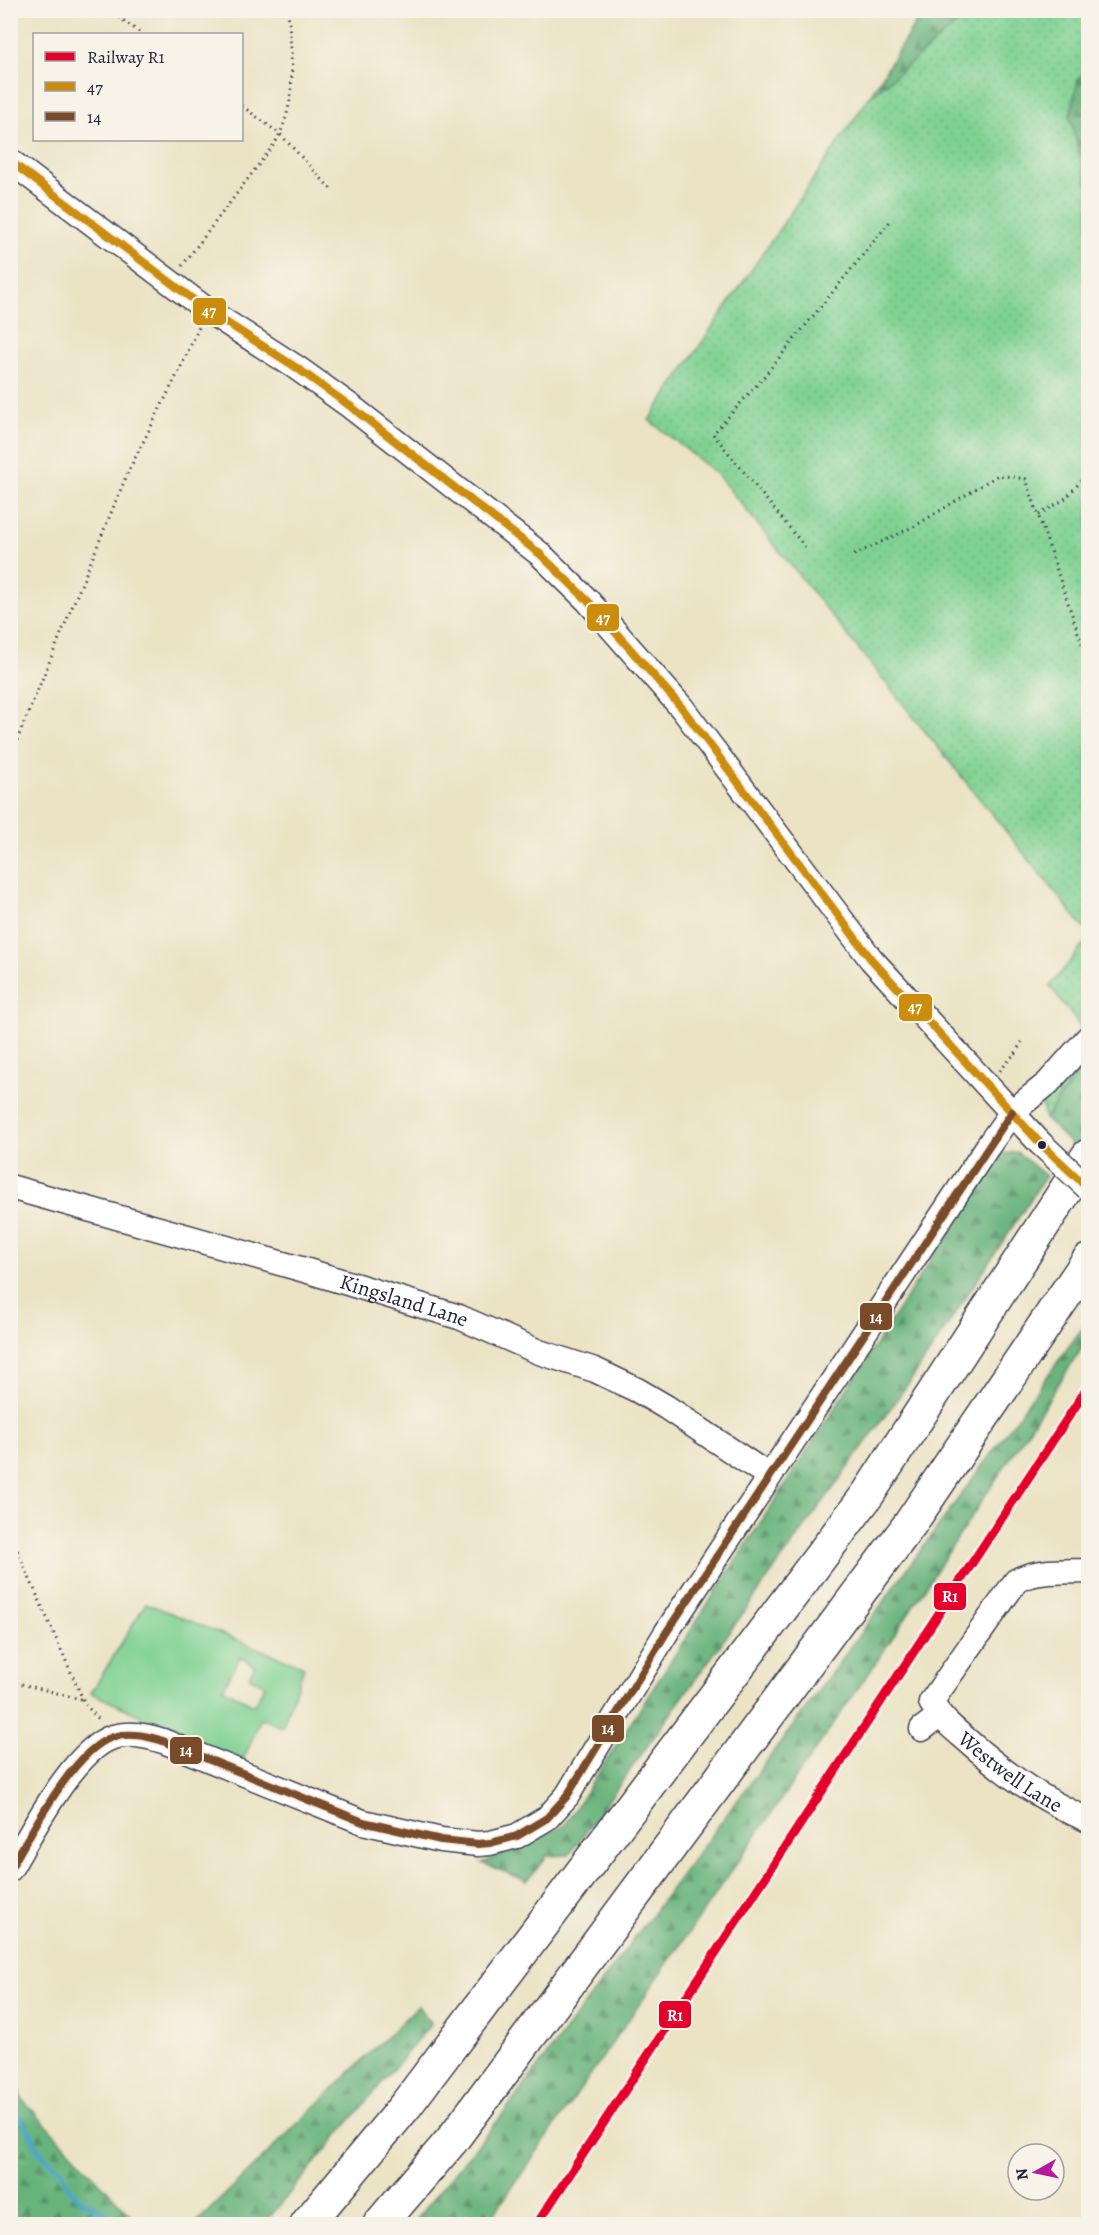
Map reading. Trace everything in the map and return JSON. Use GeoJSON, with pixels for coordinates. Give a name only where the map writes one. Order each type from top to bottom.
{"type":"FeatureCollection","features":[{"type":"Feature","properties":{"kind":"highway"},"geometry":{"type":"LineString","coordinates":[[307,2224],[406,2105],[868,1494],[1089,1156]]}},
{"type":"Feature","properties":{"kind":"highway"},"geometry":{"type":"LineString","coordinates":[[380,2224],[452,2140],[910,1524],[1089,1261]]}},
{"type":"Feature","properties":{"kind":"street"},"geometry":{"type":"LineString","coordinates":[[10,161],[207,310],[297,368],[350,406],[540,554],[584,596],[682,708],[871,959],[1039,1142],[1089,1188]]}},
{"type":"Feature","properties":{"kind":"street"},"geometry":{"type":"LineString","coordinates":[[10,1869],[67,1777],[93,1747],[115,1736],[131,1734],[163,1741],[363,1822],[441,1840],[490,1843],[517,1836],[547,1818],[567,1796],[666,1633],[1012,1112],[1048,1083],[1089,1038]]}},
{"type":"Feature","properties":{"kind":"street","name":"Kingsland Lane"},"geometry":{"type":"LineString","coordinates":[[10,1187],[308,1271],[459,1317],[539,1353],[595,1370],[637,1390],[769,1476]]}},
{"type":"Feature","properties":{"kind":"street","name":"Westwell Lane"},"geometry":{"type":"LineString","coordinates":[[1089,1571],[1046,1572],[1024,1576],[1016,1581],[930,1715],[1033,1793],[1089,1820]]}},
{"type":"Feature","properties":{"kind":"path"},"geometry":{"type":"LineString","coordinates":[[109,10],[141,33]]}},
{"type":"Feature","properties":{"kind":"path"},"geometry":{"type":"LineString","coordinates":[[170,282],[285,126],[292,93],[288,10]]}},
{"type":"Feature","properties":{"kind":"path"},"geometry":{"type":"LineString","coordinates":[[243,107],[280,134],[331,189]]}},
{"type":"Feature","properties":{"kind":"path"},"geometry":{"type":"LineString","coordinates":[[805,547],[713,434],[762,379],[892,219]]}},
{"type":"Feature","properties":{"kind":"path"},"geometry":{"type":"LineString","coordinates":[[10,757],[128,472],[207,310]]}},
{"type":"Feature","properties":{"kind":"path"},"geometry":{"type":"LineString","coordinates":[[1039,515],[1066,498],[1089,473]]}},
{"type":"Feature","properties":{"kind":"path"},"geometry":{"type":"LineString","coordinates":[[854,555],[915,526],[998,475],[1026,479],[1089,662]]}},
{"type":"Feature","properties":{"kind":"path"},"geometry":{"type":"LineString","coordinates":[[989,1085],[1017,1054],[1022,1042]]}},
{"type":"Feature","properties":{"kind":"path"},"geometry":{"type":"LineString","coordinates":[[10,1534],[85,1704],[115,1736]]}},
{"type":"Feature","properties":{"kind":"path"},"geometry":{"type":"LineString","coordinates":[[10,1681],[84,1700]]}},
{"type":"Feature","properties":{"kind":"green space"},"geometry":{"type":"Polygon","coordinates":[[[923,11],[1088,11],[1088,933],[717,474],[649,420],[868,99],[923,11]]]}},
{"type":"Feature","properties":{"kind":"green space"},"geometry":{"type":"Polygon","coordinates":[[[923,11],[972,11],[868,99],[923,11]]]}},
{"type":"Feature","properties":{"kind":"green space"},"geometry":{"type":"Polygon","coordinates":[[[1088,66],[1088,187],[1070,117],[1078,80],[1088,66]]]}},
{"type":"Feature","properties":{"kind":"green space"},"geometry":{"type":"Polygon","coordinates":[[[1088,939],[1088,1056],[1045,1119],[1037,1081],[1082,1029],[1050,986],[1088,939]]]}},
{"type":"Feature","properties":{"kind":"green space"},"geometry":{"type":"Polygon","coordinates":[[[1088,1056],[1088,1131],[1076,1149],[1045,1119],[1088,1056]]]}},
{"type":"Feature","properties":{"kind":"green space"},"geometry":{"type":"Polygon","coordinates":[[[1017,1152],[1046,1176],[918,1370],[569,1855],[547,1856],[527,1881],[482,1863],[564,1826],[999,1154],[1017,1152]]]}},
{"type":"Feature","properties":{"kind":"green space"},"geometry":{"type":"Polygon","coordinates":[[[1088,1320],[1088,1339],[879,1658],[487,2224],[412,2224],[503,2114],[798,1719],[1088,1320]]]}},
{"type":"Feature","properties":{"kind":"green space"},"geometry":{"type":"Polygon","coordinates":[[[146,1603],[304,1667],[282,1727],[261,1718],[242,1763],[91,1693],[146,1603]],[[240,1657],[223,1689],[254,1705],[265,1685],[249,1677],[255,1665],[240,1657]]]}},
{"type":"Feature","properties":{"kind":"green space"},"geometry":{"type":"Polygon","coordinates":[[[418,2006],[431,2024],[264,2224],[195,2224],[418,2006]]]}},
{"type":"Feature","properties":{"kind":"green space"},"geometry":{"type":"Polygon","coordinates":[[[10,2050],[21,2098],[137,2222],[142,2224],[11,2224],[10,2050]]]}},
{"type":"Feature","properties":{"kind":"waterway"},"geometry":{"type":"LineString","coordinates":[[10,2104],[31,2134],[38,2149],[48,2161],[62,2170],[67,2185],[80,2200],[104,2212],[114,2224]]}},
{"type":"Feature","properties":{"kind":"rail line","name":"R1"},"geometry":{"type":"LineString","coordinates":[[537,2224],[1088,1387]]}},
{"type":"Feature","properties":{"kind":"transit line","name":"47"},"geometry":{"type":"LineString","coordinates":[[10,161],[207,310],[297,368],[350,406],[540,554],[588,601],[682,708],[871,959],[1039,1142],[1088,1188]]}},
{"type":"Feature","properties":{"kind":"transit line","name":"14"},"geometry":{"type":"LineString","coordinates":[[10,1869],[55,1794],[83,1758],[98,1745],[113,1737],[126,1735],[145,1736],[163,1741],[363,1822],[441,1840],[490,1843],[517,1836],[547,1818],[567,1796],[666,1633],[1012,1112]]}}]}
